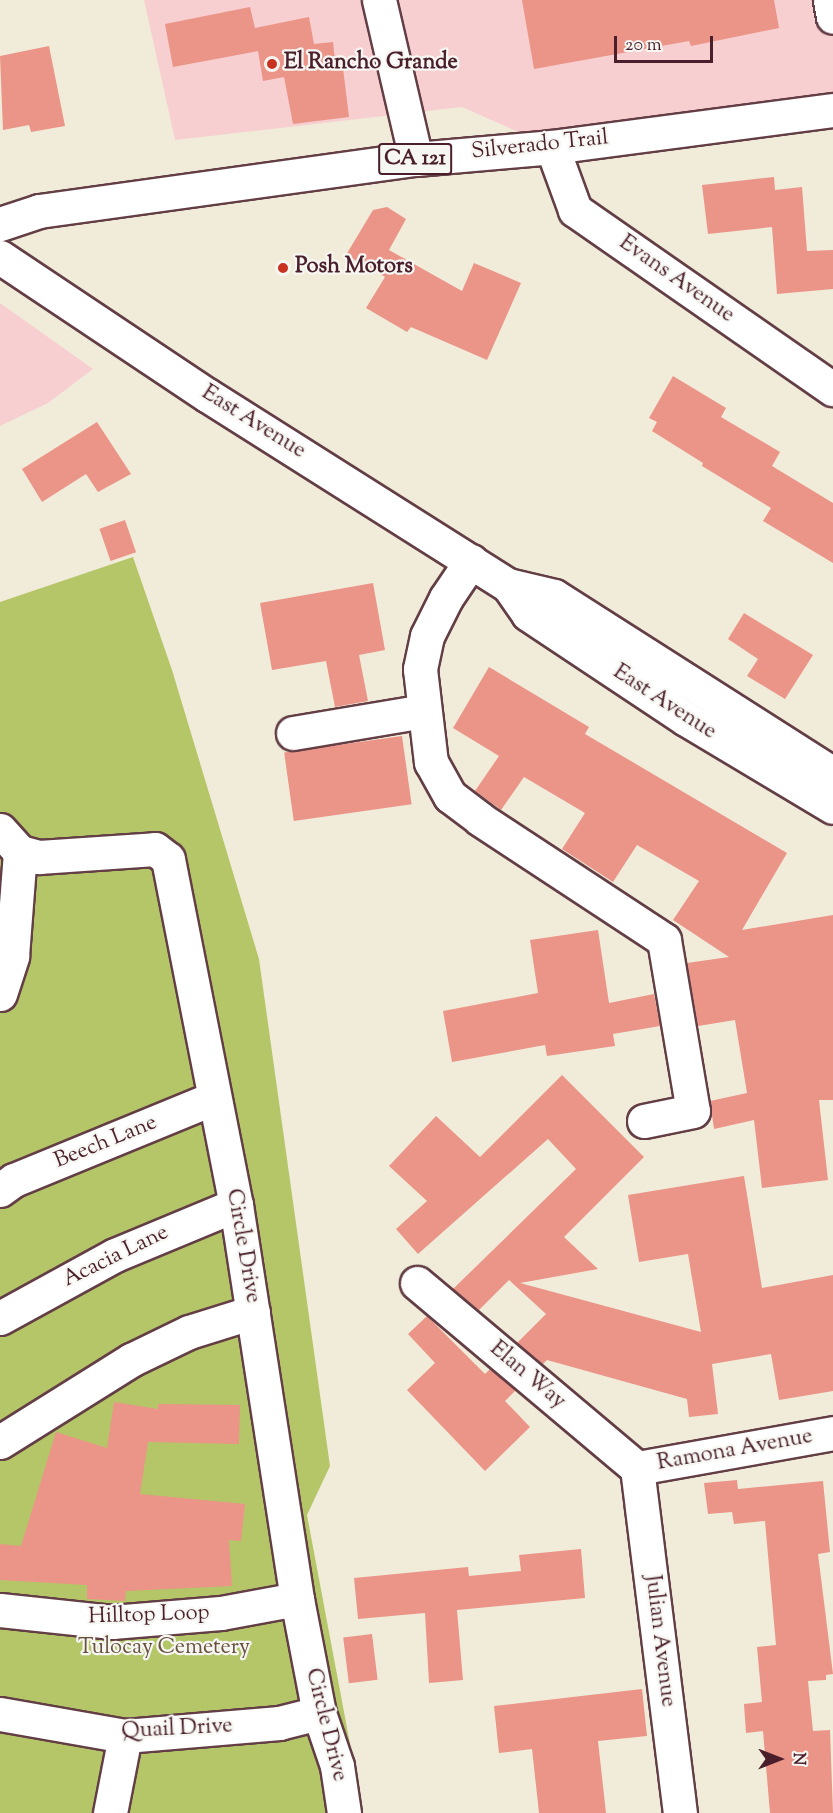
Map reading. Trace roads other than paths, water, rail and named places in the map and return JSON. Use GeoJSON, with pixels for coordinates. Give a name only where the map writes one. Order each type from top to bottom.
{"type":"FeatureCollection","features":[{"type":"Feature","properties":{"kind":"street"},"geometry":{"type":"LineString","coordinates":[[379,0],[416,159]]}},
{"type":"Feature","properties":{"kind":"street"},"geometry":{"type":"LineString","coordinates":[[830,0],[833,17]]}},
{"type":"Feature","properties":{"kind":"street","name":"Silverado Trail"},"geometry":{"type":"LineString","coordinates":[[0,224],[39,212],[416,159],[552,147],[833,110]]}},
{"type":"Feature","properties":{"kind":"street","name":"Evans Avenue"},"geometry":{"type":"LineString","coordinates":[[552,147],[575,210],[833,389]]}},
{"type":"Feature","properties":{"kind":"street","name":"East Avenue"},"geometry":{"type":"LineString","coordinates":[[5,268],[508,585],[554,596],[833,774]]}},
{"type":"Feature","properties":{"kind":"street"},"geometry":{"type":"LineString","coordinates":[[471,561],[446,598],[427,636],[420,669],[430,762],[450,796],[664,940],[693,1111],[644,1121]]}},
{"type":"Feature","properties":{"kind":"street","name":"East Avenue"},"geometry":{"type":"LineString","coordinates":[[508,585],[528,614],[686,718],[833,807]]}},
{"type":"Feature","properties":{"kind":"street"},"geometry":{"type":"LineString","coordinates":[[293,733],[424,711]]}},
{"type":"Feature","properties":{"kind":"street"},"geometry":{"type":"LineString","coordinates":[[0,901],[10,841]]}},
{"type":"Feature","properties":{"kind":"street"},"geometry":{"type":"LineString","coordinates":[[0,994],[12,956],[10,841]]}},
{"type":"Feature","properties":{"kind":"street","name":"Circle Drive"},"geometry":{"type":"LineString","coordinates":[[10,841],[62,858],[155,849],[168,860],[236,1205],[297,1599],[319,1713],[337,1766],[344,1813]]}},
{"type":"Feature","properties":{"kind":"street","name":"Beech Lane"},"geometry":{"type":"LineString","coordinates":[[0,1190],[14,1180],[214,1098]]}},
{"type":"Feature","properties":{"kind":"street","name":"Acacia Lane"},"geometry":{"type":"LineString","coordinates":[[0,1318],[115,1255],[236,1205]]}},
{"type":"Feature","properties":{"kind":"street","name":"Elan Way"},"geometry":{"type":"LineString","coordinates":[[417,1283],[637,1468]]}},
{"type":"Feature","properties":{"kind":"street"},"geometry":{"type":"LineString","coordinates":[[0,1442],[131,1360],[189,1332],[253,1312]]}},
{"type":"Feature","properties":{"kind":"street","name":"Ramona Avenue"},"geometry":{"type":"LineString","coordinates":[[637,1468],[833,1433]]}},
{"type":"Feature","properties":{"kind":"street","name":"Julian Avenue"},"geometry":{"type":"LineString","coordinates":[[637,1468],[680,1813]]}},
{"type":"Feature","properties":{"kind":"street","name":"Hilltop Loop"},"geometry":{"type":"LineString","coordinates":[[0,1610],[112,1622],[221,1613],[297,1599]]}},
{"type":"Feature","properties":{"kind":"street","name":"Quail Drive"},"geometry":{"type":"LineString","coordinates":[[0,1714],[125,1736],[279,1723],[319,1713]]}},
{"type":"Feature","properties":{"kind":"street"},"geometry":{"type":"LineString","coordinates":[[110,1813],[125,1736]]}},
{"type":"Feature","properties":{"kind":"place","name":"El Rancho Grande"},"geometry":{"type":"Point","coordinates":[272,64]}},
{"type":"Feature","properties":{"kind":"place","name":"Posh Motors"},"geometry":{"type":"Point","coordinates":[283,268]}},
{"type":"Feature","properties":{"kind":"park label","name":"Tulocay Cemetery"},"geometry":{"type":"Point","coordinates":[164,1649]}}]}
